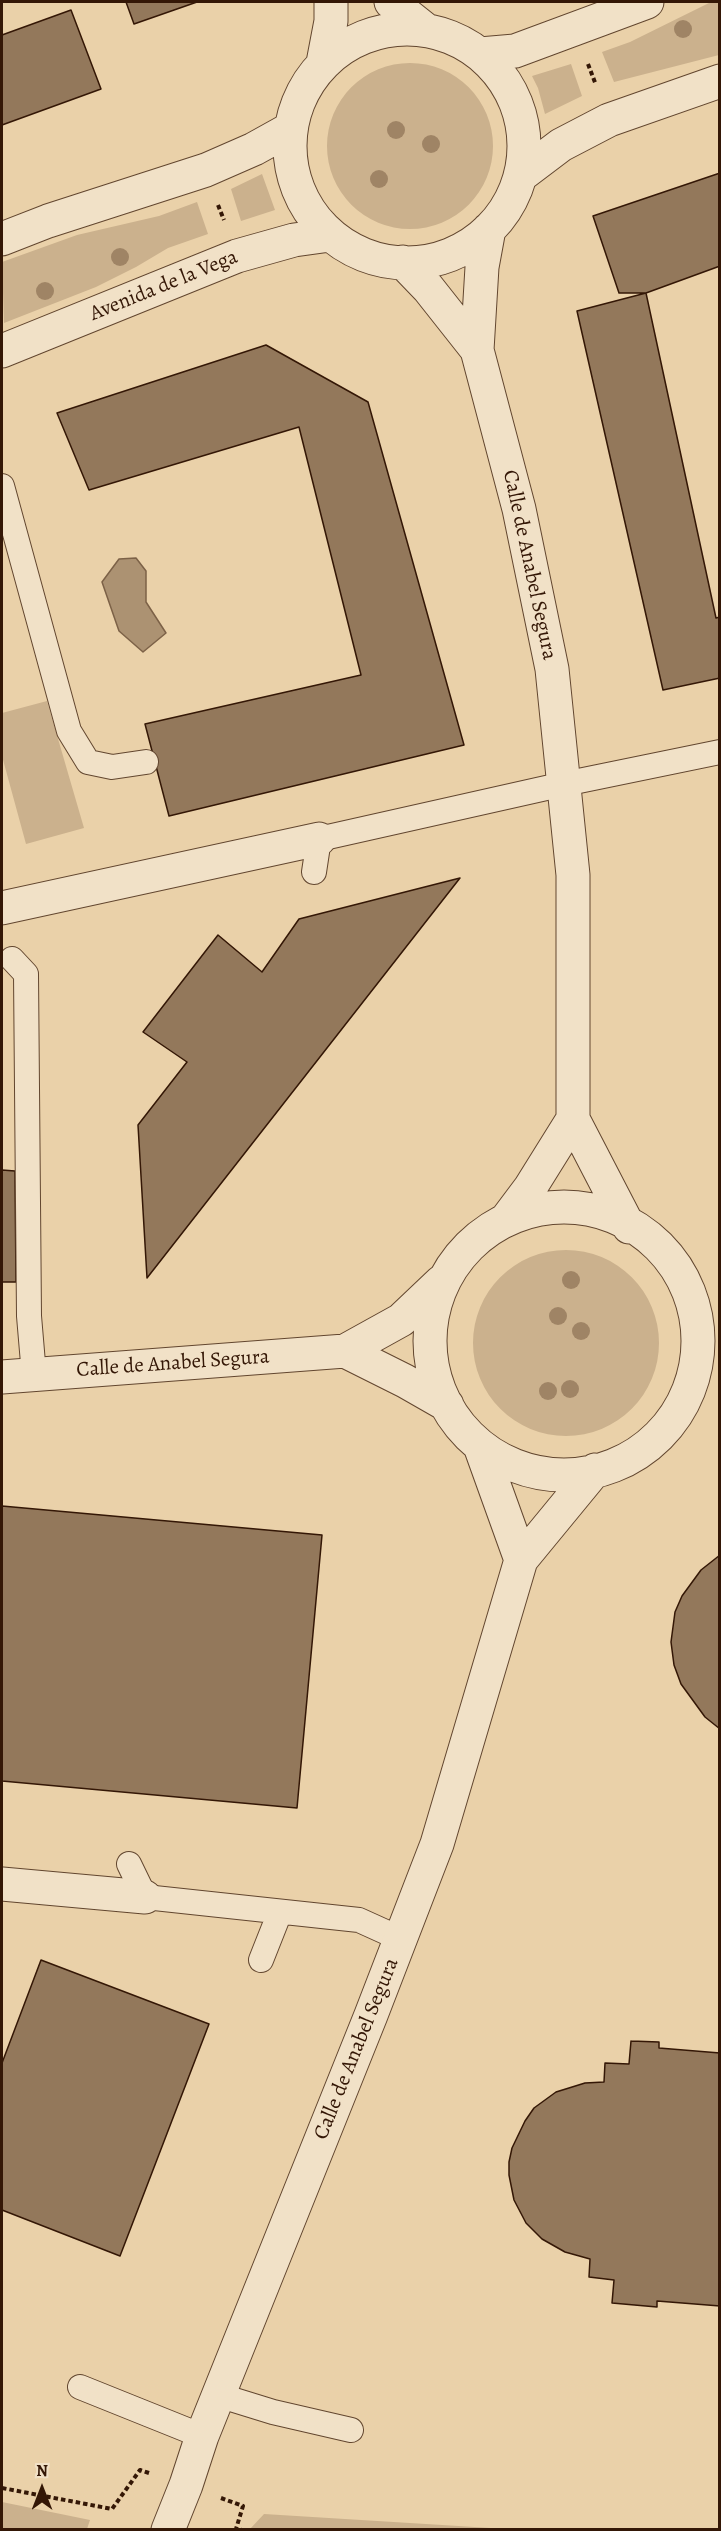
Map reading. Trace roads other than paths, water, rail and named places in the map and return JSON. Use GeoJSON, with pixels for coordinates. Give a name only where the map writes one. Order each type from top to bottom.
{"type":"FeatureCollection","features":[{"type":"Feature","properties":{"kind":"street"},"geometry":{"type":"LineString","coordinates":[[323,63],[331,21],[331,2]]}},
{"type":"Feature","properties":{"kind":"street"},"geometry":{"type":"LineString","coordinates":[[391,2],[426,30]]}},
{"type":"Feature","properties":{"kind":"street"},"geometry":{"type":"LineString","coordinates":[[480,54],[515,51],[647,2]]}},
{"type":"Feature","properties":{"kind":"street"},"geometry":{"type":"LineString","coordinates":[[389,30],[426,30],[454,39],[480,54],[503,79],[518,109],[524,142],[520,176],[502,213],[489,229],[464,248],[435,259],[403,262],[377,259],[352,249],[330,234],[305,204],[291,168],[290,129],[296,105],[323,63],[353,41],[389,30]]}},
{"type":"Feature","properties":{"kind":"street"},"geometry":{"type":"LineString","coordinates":[[520,176],[561,145],[609,120],[720,81]]}},
{"type":"Feature","properties":{"kind":"street"},"geometry":{"type":"LineString","coordinates":[[2,239],[48,220],[206,170],[254,149],[290,129]]}},
{"type":"Feature","properties":{"kind":"street","name":"Calle de Anabel Segura"},"geometry":{"type":"LineString","coordinates":[[489,229],[482,267],[477,350],[519,509],[552,669],[573,875],[573,1119],[629,1227]]}},
{"type":"Feature","properties":{"kind":"street","name":"Avenida de la Vega"},"geometry":{"type":"LineString","coordinates":[[2,351],[237,256],[294,240],[330,234]]}},
{"type":"Feature","properties":{"kind":"street","name":"Calle de Anabel Segura"},"geometry":{"type":"LineString","coordinates":[[403,262],[428,288],[477,350]]}},
{"type":"Feature","properties":{"kind":"street"},"geometry":{"type":"LineString","coordinates":[[2,908],[319,839]]}},
{"type":"Feature","properties":{"kind":"street"},"geometry":{"type":"LineString","coordinates":[[506,1220],[530,1188],[573,1119]]}},
{"type":"Feature","properties":{"kind":"street"},"geometry":{"type":"LineString","coordinates":[[480,1446],[511,1465],[533,1472],[564,1477],[595,1470],[630,1455],[657,1436],[681,1407],[695,1381],[701,1338],[693,1296],[683,1274],[657,1248],[629,1227],[603,1215],[573,1206],[541,1209],[506,1220],[482,1235],[465,1250],[445,1279],[433,1313],[430,1348],[435,1376],[447,1405],[480,1446],[521,1560]]}},
{"type":"Feature","properties":{"kind":"street","name":"Calle de Anabel Segura"},"geometry":{"type":"LineString","coordinates":[[2,1377],[345,1351],[401,1320],[445,1279]]}},
{"type":"Feature","properties":{"kind":"street"},"geometry":{"type":"LineString","coordinates":[[693,1296],[720,1317]]}},
{"type":"Feature","properties":{"kind":"street"},"geometry":{"type":"LineString","coordinates":[[345,1351],[447,1405]]}},
{"type":"Feature","properties":{"kind":"street"},"geometry":{"type":"LineString","coordinates":[[681,1407],[720,1386]]}},
{"type":"Feature","properties":{"kind":"street","name":"Calle de Anabel Segura"},"geometry":{"type":"LineString","coordinates":[[168,2529],[218,2395],[437,1844],[521,1560],[595,1470]]}},
{"type":"Feature","properties":{"kind":"street"},"geometry":{"type":"LineString","coordinates":[[2,1884],[145,1897]]}},
{"type":"Feature","properties":{"kind":"lane"},"geometry":{"type":"LineString","coordinates":[[2,486],[69,731],[88,762],[112,767],[146,762]]}},
{"type":"Feature","properties":{"kind":"lane"},"geometry":{"type":"LineString","coordinates":[[314,872],[319,839],[564,784],[720,752]]}},
{"type":"Feature","properties":{"kind":"lane"},"geometry":{"type":"LineString","coordinates":[[12,959],[26,974],[29,1316],[34,1375]]}},
{"type":"Feature","properties":{"kind":"lane"},"geometry":{"type":"LineString","coordinates":[[129,1864],[145,1897],[359,1920],[401,1939]]}},
{"type":"Feature","properties":{"kind":"lane"},"geometry":{"type":"LineString","coordinates":[[261,1960],[280,1912]]}},
{"type":"Feature","properties":{"kind":"lane"},"geometry":{"type":"LineString","coordinates":[[80,2387],[202,2436]]}},
{"type":"Feature","properties":{"kind":"lane"},"geometry":{"type":"LineString","coordinates":[[218,2395],[273,2412],[351,2430]]}}]}
